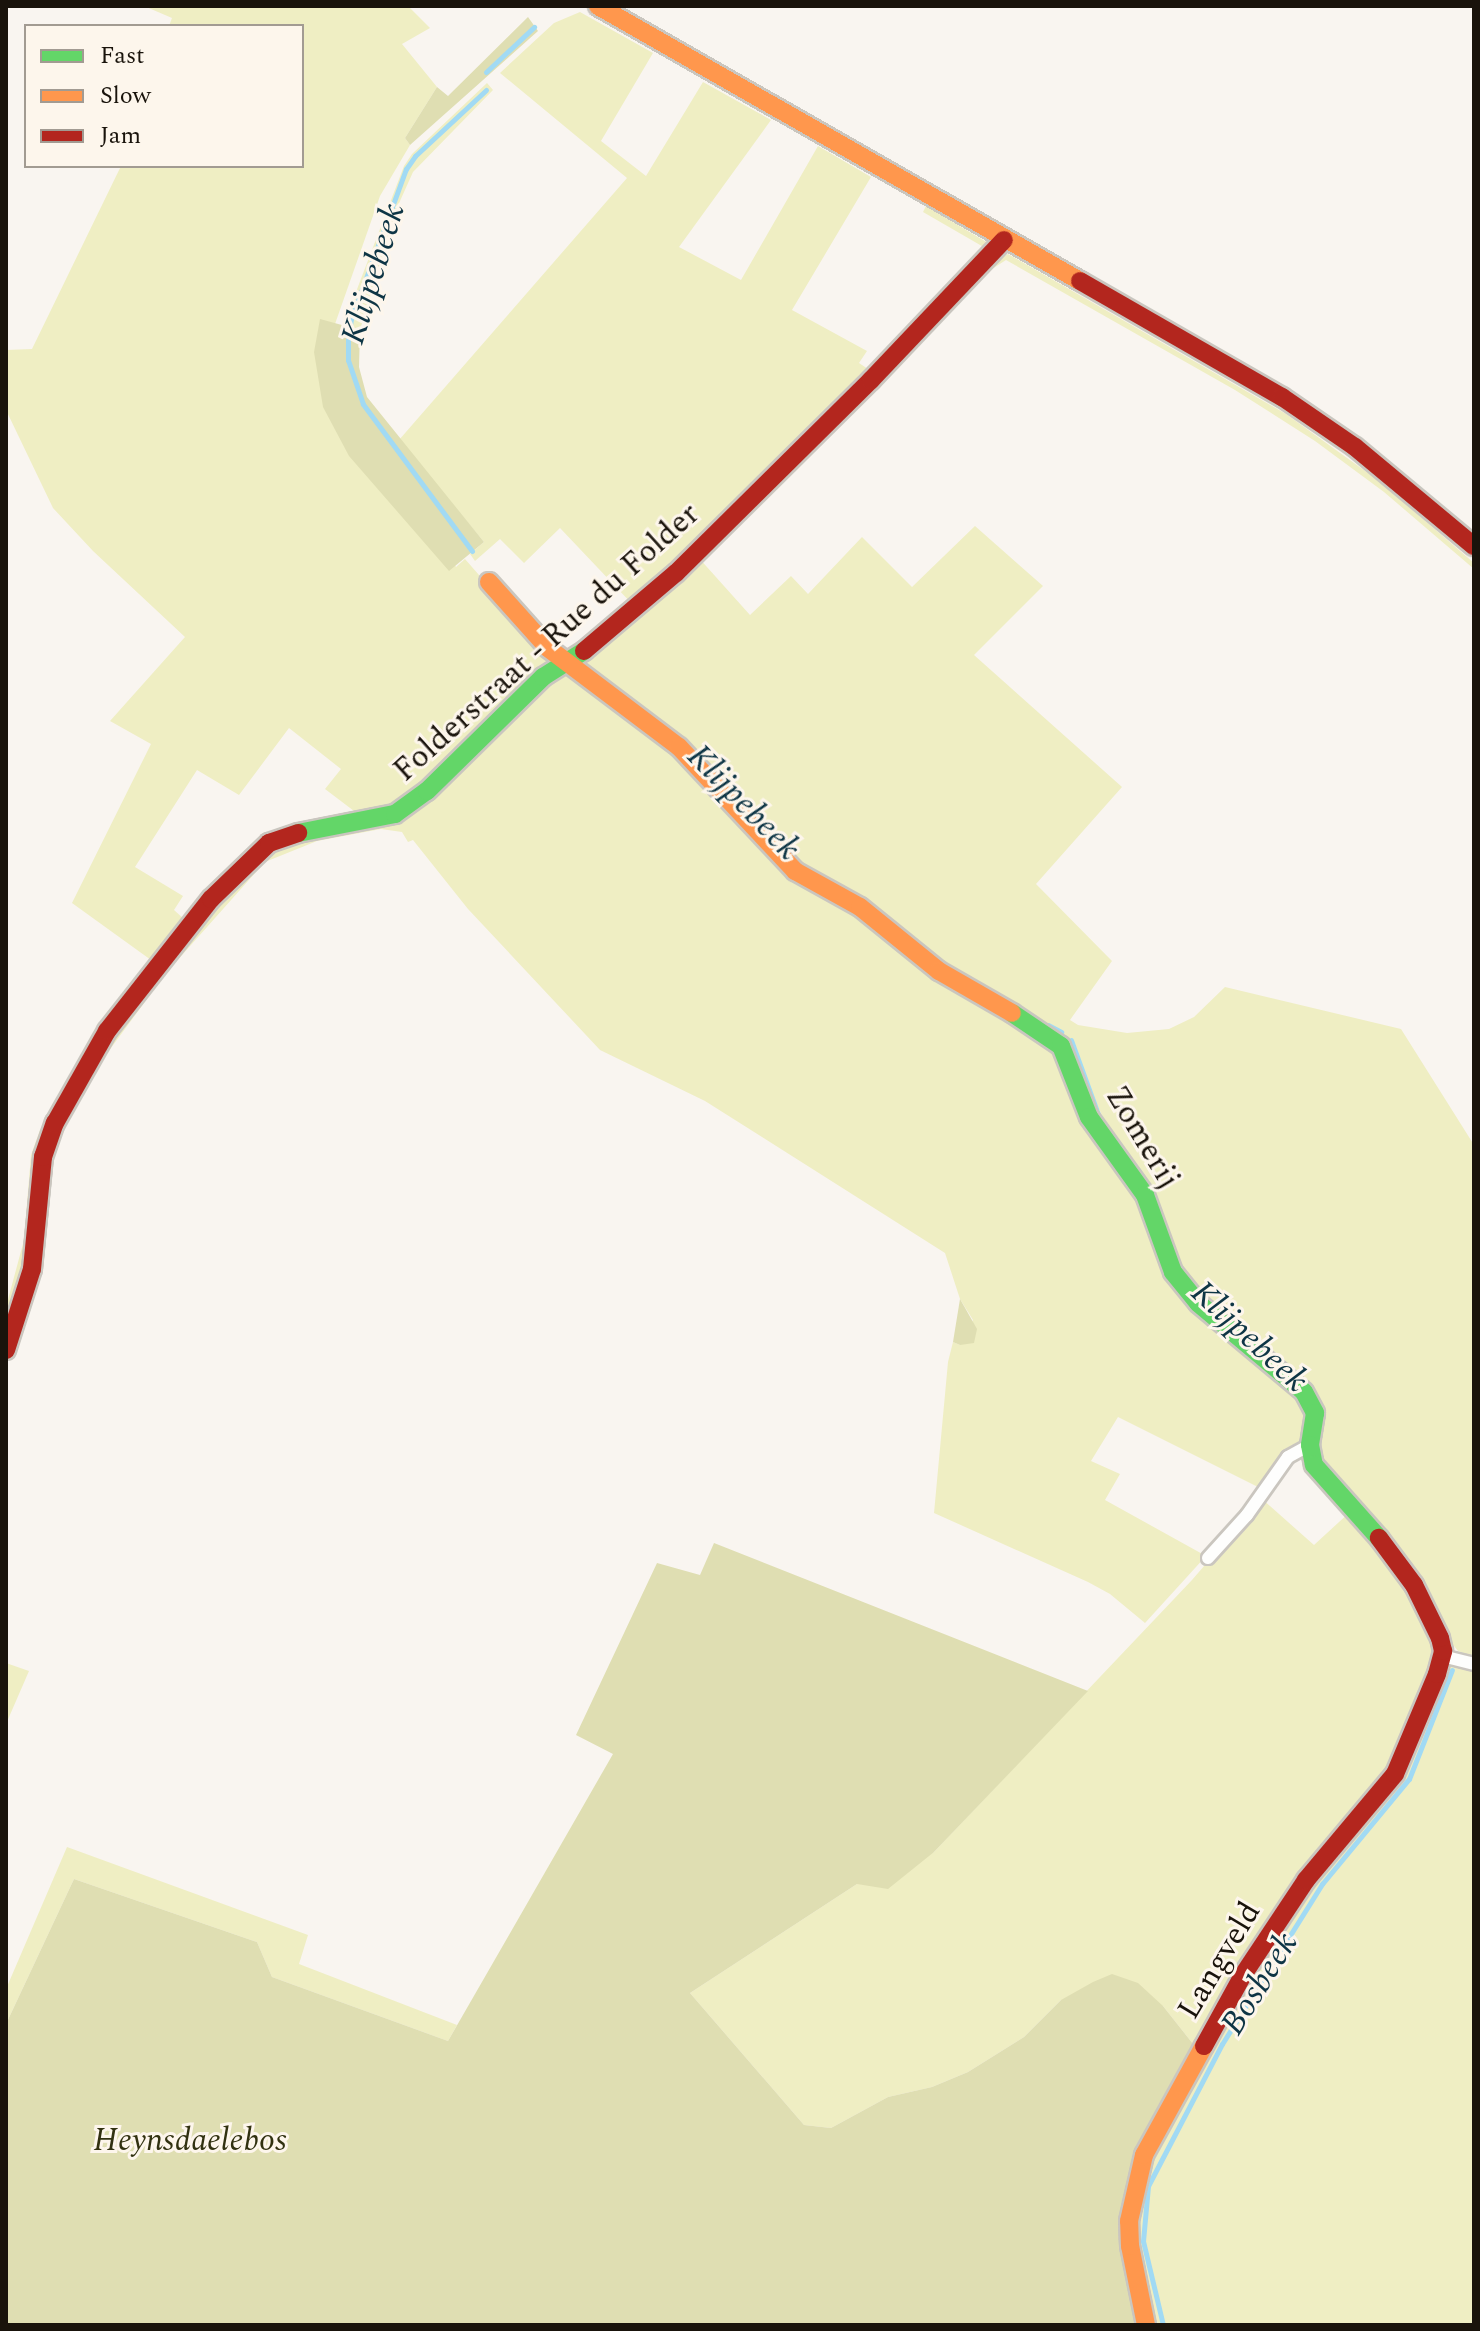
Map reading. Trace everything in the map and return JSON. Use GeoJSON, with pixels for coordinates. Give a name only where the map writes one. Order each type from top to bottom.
{"type":"FeatureCollection","features":[{"type":"Feature","properties":{"kind":"street"},"geometry":{"type":"LineString","coordinates":[[598,6],[1315,418],[1474,546]]}},
{"type":"Feature","properties":{"kind":"street","name":"Folderstraat - Rue du Folder"},"geometry":{"type":"LineString","coordinates":[[6,1350],[32,1269],[43,1157],[55,1123],[107,1031],[175,942],[231,878],[269,843],[305,831],[382,817],[407,807],[446,775],[543,677],[567,664],[676,573],[1004,240]]}},
{"type":"Feature","properties":{"kind":"street","name":"Zomerij"},"geometry":{"type":"LineString","coordinates":[[489,582],[567,664],[679,747],[795,871],[860,907],[939,971],[1044,1032],[1061,1046],[1089,1117],[1145,1195],[1173,1272],[1198,1303],[1304,1392],[1315,1413],[1310,1445],[1314,1465],[1378,1535],[1414,1585],[1440,1638],[1442,1656]]}},
{"type":"Feature","properties":{"kind":"street"},"geometry":{"type":"LineString","coordinates":[[1208,1558],[1247,1515],[1288,1457],[1310,1445]]}},
{"type":"Feature","properties":{"kind":"street"},"geometry":{"type":"LineString","coordinates":[[1442,1656],[1474,1664]]}},
{"type":"Feature","properties":{"kind":"street","name":"Langveld"},"geometry":{"type":"LineString","coordinates":[[1146,2325],[1130,2246],[1129,2221],[1144,2155],[1258,1951],[1306,1880],[1395,1774],[1442,1656]]}},
{"type":"Feature","properties":{"kind":"green space"},"geometry":{"type":"Polygon","coordinates":[[[144,6],[408,6],[430,28],[402,44],[437,87],[405,138],[410,145],[380,196],[335,324],[320,320],[456,567],[465,559],[554,661],[407,802],[353,819],[354,811],[325,789],[341,769],[289,728],[239,795],[197,770],[135,867],[183,896],[174,910],[184,919],[62,1099],[31,1250],[6,1334],[6,1307],[24,1240],[31,1155],[40,1130],[96,1032],[151,960],[72,903],[151,744],[110,721],[185,637],[93,551],[53,508],[6,410],[6,350],[32,349],[120,168],[304,168],[304,24],[170,24],[172,18],[144,6]]]}},
{"type":"Feature","properties":{"kind":"green space"},"geometry":{"type":"Polygon","coordinates":[[[580,12],[653,53],[601,141],[646,176],[703,82],[771,120],[679,247],[741,280],[818,146],[871,177],[792,310],[867,351],[859,363],[874,373],[634,606],[560,528],[524,563],[500,539],[475,561],[470,554],[484,542],[399,440],[627,178],[500,73],[554,23],[580,12]]]}},
{"type":"Feature","properties":{"kind":"green space"},"geometry":{"type":"Polygon","coordinates":[[[528,17],[538,31],[410,145],[405,138],[437,87],[448,96],[528,17]]]}},
{"type":"Feature","properties":{"kind":"green space"},"geometry":{"type":"Polygon","coordinates":[[[487,83],[493,90],[413,172],[400,201],[360,330],[343,326],[404,166],[412,154],[487,83]]]}},
{"type":"Feature","properties":{"kind":"green space"},"geometry":{"type":"Polygon","coordinates":[[[926,206],[988,243],[987,249],[923,212],[926,206]]]}},
{"type":"Feature","properties":{"kind":"green space"},"geometry":{"type":"Polygon","coordinates":[[[1008,254],[1286,414],[1379,481],[1474,563],[1474,569],[1384,492],[1315,441],[1235,390],[1006,260],[992,269],[867,392],[998,259],[1008,254]]]}},
{"type":"Feature","properties":{"kind":"green space"},"geometry":{"type":"Polygon","coordinates":[[[320,319],[360,330],[359,367],[367,397],[484,542],[449,571],[349,456],[323,407],[314,352],[320,319]]]}},
{"type":"Feature","properties":{"kind":"green space"},"geometry":{"type":"Polygon","coordinates":[[[975,526],[1043,586],[974,655],[1122,787],[1036,884],[1112,961],[1070,1020],[1078,1025],[1127,1033],[1169,1029],[1194,1017],[1225,987],[1401,1029],[1474,1145],[1474,1657],[1458,1651],[1450,1641],[1318,1459],[1318,1413],[1199,1299],[1098,1124],[1105,1121],[1073,1058],[804,873],[583,664],[698,557],[750,615],[791,576],[808,594],[862,537],[912,587],[975,526]]]}},
{"type":"Feature","properties":{"kind":"green space"},"geometry":{"type":"Polygon","coordinates":[[[562,672],[571,674],[658,733],[772,853],[1047,1039],[1135,1185],[1161,1252],[1306,1405],[1307,1436],[1260,1488],[1118,1417],[1091,1461],[1120,1474],[1105,1500],[1206,1556],[1145,1623],[1110,1594],[1088,1582],[934,1513],[948,1362],[953,1342],[960,1345],[973,1320],[960,1299],[945,1253],[705,1101],[600,1050],[468,909],[413,840],[408,842],[402,832],[381,829],[317,841],[265,862],[166,973],[75,1097],[72,1094],[199,918],[274,846],[368,825],[388,825],[562,672]]]}},
{"type":"Feature","properties":{"kind":"green space"},"geometry":{"type":"Polygon","coordinates":[[[960,1299],[977,1329],[974,1343],[960,1345],[953,1342],[960,1299]]]}},
{"type":"Feature","properties":{"kind":"green space"},"geometry":{"type":"Polygon","coordinates":[[[1262,1499],[1314,1545],[1351,1511],[1379,1543],[1425,1622],[1432,1649],[1430,1669],[1392,1767],[1197,2049],[1163,2006],[1061,2000],[1024,2037],[968,2072],[932,2087],[888,2097],[831,2128],[804,2125],[690,1993],[857,1884],[934,1852],[1192,1580],[1262,1499]]]}},
{"type":"Feature","properties":{"kind":"green space","name":"Heynsdaelebos"},"geometry":{"type":"Polygon","coordinates":[[[714,1543],[1088,1691],[934,1852],[888,1889],[857,1884],[690,1993],[804,2125],[831,2128],[888,2097],[932,2087],[968,2072],[1024,2037],[1061,2000],[1093,1982],[1112,1974],[1138,1983],[1163,2006],[1197,2049],[1128,2190],[1141,2325],[6,2325],[6,2024],[74,1879],[257,1942],[272,1977],[448,2041],[613,1754],[576,1735],[657,1563],[700,1575],[714,1543]]]}},
{"type":"Feature","properties":{"kind":"green space"},"geometry":{"type":"Polygon","coordinates":[[[6,1663],[29,1671],[6,1724],[6,1663]]]}},
{"type":"Feature","properties":{"kind":"green space"},"geometry":{"type":"Polygon","coordinates":[[[1449,1663],[1474,1670],[1474,2325],[1156,2325],[1135,2236],[1144,2155],[1175,2118],[1247,1983],[1306,1891],[1371,1811],[1449,1663]]]}},
{"type":"Feature","properties":{"kind":"green space"},"geometry":{"type":"Polygon","coordinates":[[[67,1847],[308,1935],[299,1964],[457,2025],[448,2041],[272,1977],[257,1942],[74,1879],[6,2024],[6,1989],[67,1847]]]}},
{"type":"Feature","properties":{"kind":"waterway","name":"Klijpebeek"},"geometry":{"type":"LineString","coordinates":[[486,72],[534,27]]}},
{"type":"Feature","properties":{"kind":"waterway","name":"Klijpebeek"},"geometry":{"type":"LineString","coordinates":[[472,551],[363,404],[348,360],[348,340],[351,319],[406,169],[415,156],[486,90]]}},
{"type":"Feature","properties":{"kind":"waterway","name":"Klijpebeek"},"geometry":{"type":"LineString","coordinates":[[623,694],[675,733]]}},
{"type":"Feature","properties":{"kind":"waterway","name":"Klijpebeek"},"geometry":{"type":"LineString","coordinates":[[1048,1025],[1061,1032]]}},
{"type":"Feature","properties":{"kind":"waterway","name":"Klijpebeek"},"geometry":{"type":"LineString","coordinates":[[1071,1040],[1099,1117]]}},
{"type":"Feature","properties":{"kind":"waterway","name":"Klijpebeek"},"geometry":{"type":"LineString","coordinates":[[1138,1170],[1150,1188]]}},
{"type":"Feature","properties":{"kind":"waterway","name":"Bosbeek"},"geometry":{"type":"LineString","coordinates":[[1163,2325],[1143,2241],[1148,2186],[1222,2044],[1322,1884],[1409,1779],[1452,1670]]}},
{"type":"Feature","properties":{"kind":"traffic: fast"},"geometry":{"type":"LineString","coordinates":[[298,833],[395,814],[427,791],[543,677],[584,651]]}},
{"type":"Feature","properties":{"kind":"traffic: fast"},"geometry":{"type":"LineString","coordinates":[[1012,1013],[1061,1046],[1089,1117],[1145,1195],[1173,1272],[1198,1303],[1304,1392],[1315,1413],[1310,1445],[1314,1465],[1379,1538]]}},
{"type":"Feature","properties":{"kind":"traffic: slow"},"geometry":{"type":"LineString","coordinates":[[598,6],[1080,281]]}},
{"type":"Feature","properties":{"kind":"traffic: slow"},"geometry":{"type":"LineString","coordinates":[[489,582],[548,648],[679,747],[795,871],[860,907],[939,971],[1012,1013]]}},
{"type":"Feature","properties":{"kind":"traffic: slow"},"geometry":{"type":"LineString","coordinates":[[1146,2325],[1130,2246],[1129,2221],[1144,2155],[1204,2046]]}},
{"type":"Feature","properties":{"kind":"traffic: jam"},"geometry":{"type":"LineString","coordinates":[[584,651],[676,573],[871,380],[1004,240]]}},
{"type":"Feature","properties":{"kind":"traffic: jam"},"geometry":{"type":"LineString","coordinates":[[1080,281],[1282,397],[1355,447],[1474,546]]}},
{"type":"Feature","properties":{"kind":"traffic: jam"},"geometry":{"type":"LineString","coordinates":[[6,1350],[32,1269],[43,1157],[55,1123],[107,1031],[211,899],[269,843],[298,833]]}},
{"type":"Feature","properties":{"kind":"traffic: jam"},"geometry":{"type":"LineString","coordinates":[[1204,2046],[1243,1975],[1306,1880],[1395,1774],[1437,1674],[1443,1651],[1440,1638],[1414,1585],[1379,1538]]}}]}
